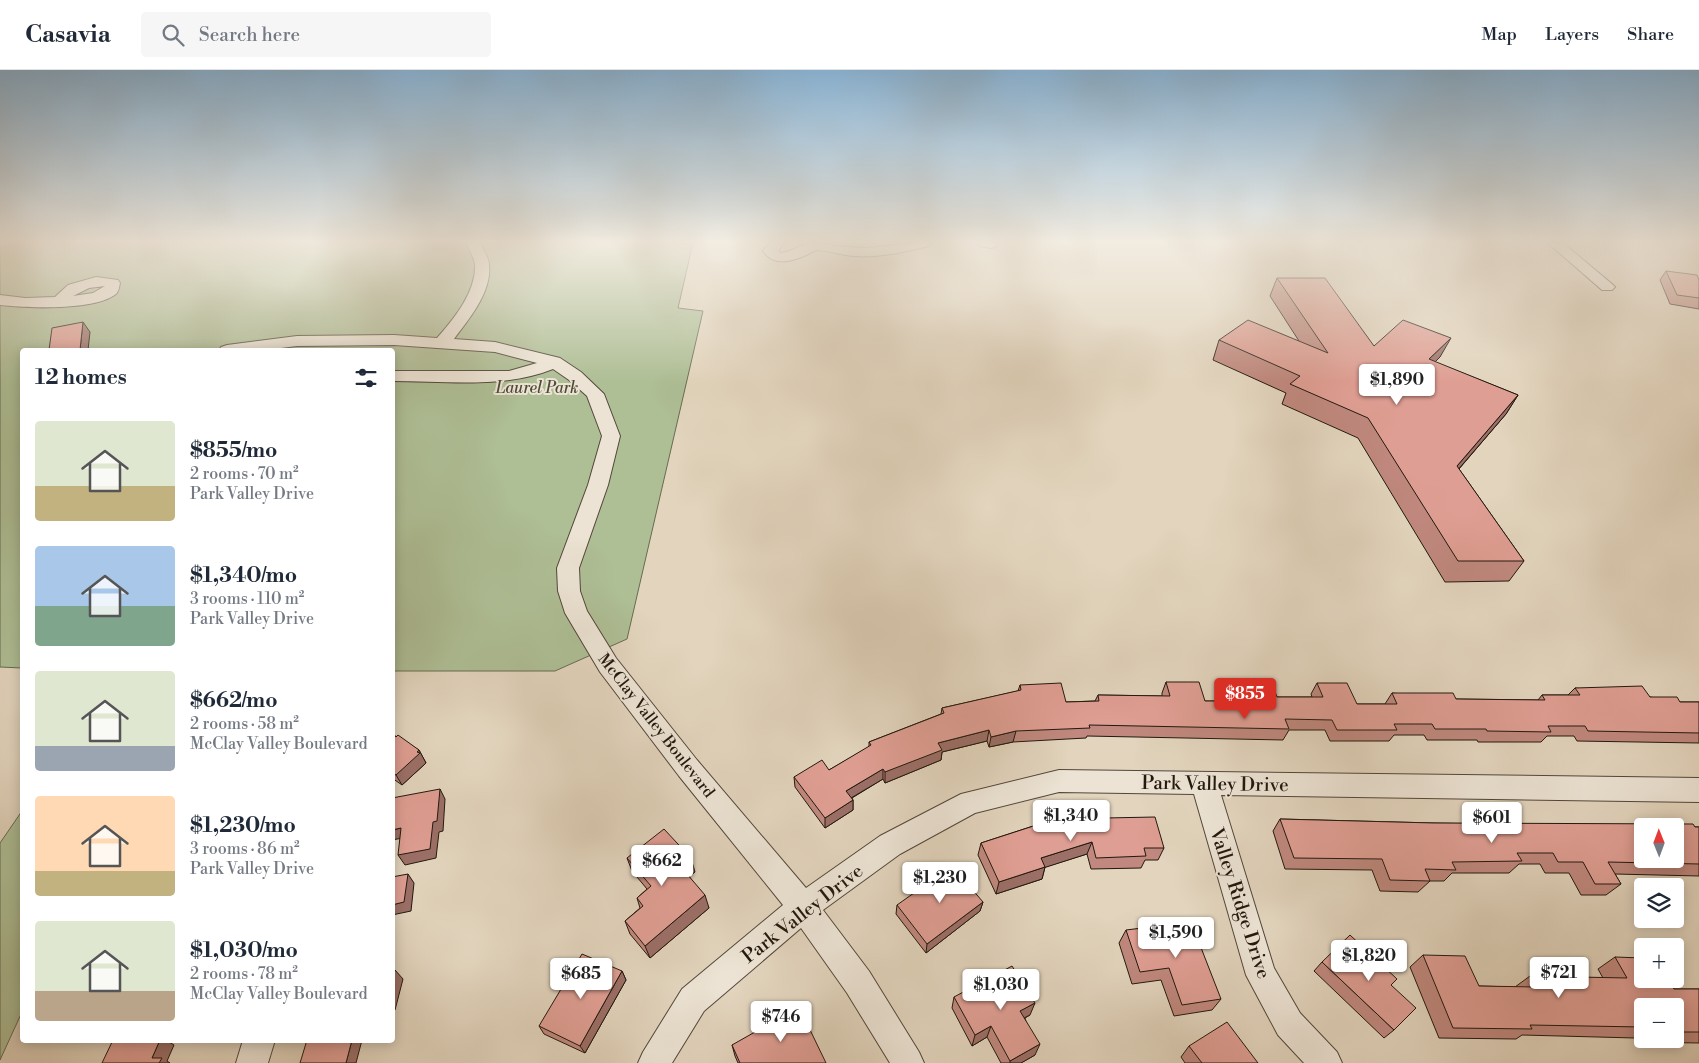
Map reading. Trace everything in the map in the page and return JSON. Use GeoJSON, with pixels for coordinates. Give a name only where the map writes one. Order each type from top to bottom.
{"type":"FeatureCollection","features":[{"type":"Feature","properties":{"kind":"street"},"geometry":{"type":"LineString","coordinates":[[442,343],[455,328],[477,289]]}},
{"type":"Feature","properties":{"kind":"street"},"geometry":{"type":"LineString","coordinates":[[0,300],[25,302],[60,301]]}},
{"type":"Feature","properties":{"kind":"street","name":"McClay Valley Boulevard"},"geometry":{"type":"LineString","coordinates":[[243,348],[297,341],[340,340],[394,340],[495,347],[554,362],[575,376],[595,394],[611,436],[598,485],[568,568],[569,590],[576,614],[608,665],[688,768],[803,907],[858,982],[908,1063]]}},
{"type":"Feature","properties":{"kind":"street"},"geometry":{"type":"LineString","coordinates":[[395,376],[509,376],[529,372],[554,362]]}},
{"type":"Feature","properties":{"kind":"street","name":"Park Valley Drive"},"geometry":{"type":"LineString","coordinates":[[654,1063],[693,1000],[803,907],[890,845],[970,802],[1059,781],[1699,790]]}},
{"type":"Feature","properties":{"kind":"street","name":"Valley Ridge Drive"},"geometry":{"type":"LineString","coordinates":[[1204,783],[1261,975],[1289,1024],[1326,1063]]}},
{"type":"Feature","properties":{"kind":"street"},"geometry":{"type":"LineString","coordinates":[[252,1063],[258,1043]]}},
{"type":"Feature","properties":{"kind":"green space","name":"Laurel Park"},"geometry":{"type":"Polygon","coordinates":[[[0,289],[682,289],[678,308],[703,311],[627,639],[555,671],[395,671],[395,348],[20,348],[20,668],[0,667],[0,289]]]}},
{"type":"Feature","properties":{"kind":"green space"},"geometry":{"type":"Polygon","coordinates":[[[20,814],[20,1016],[0,1060],[0,843],[20,814]]]}},
{"type":"Feature","properties":{"kind":"building"},"geometry":{"type":"Polygon","coordinates":[[[1285,289],[1333,289],[1374,346],[1403,320],[1451,338],[1429,359],[1518,395],[1457,466],[1524,561],[1458,561],[1368,418],[1290,384],[1300,376],[1219,340],[1248,320],[1328,353],[1285,289]]]}},
{"type":"Feature","properties":{"kind":"building"},"geometry":{"type":"Polygon","coordinates":[[[1674,289],[1699,289],[1699,298],[1677,295],[1674,289]]]}},
{"type":"Feature","properties":{"kind":"building"},"geometry":{"type":"Polygon","coordinates":[[[83,322],[80,348],[49,348],[52,328],[83,322]]]}},
{"type":"Feature","properties":{"kind":"building"},"geometry":{"type":"Polygon","coordinates":[[[1166,682],[1199,682],[1205,701],[1247,701],[1241,686],[1273,686],[1277,697],[1323,697],[1317,683],[1347,683],[1357,704],[1397,704],[1392,693],[1453,693],[1456,699],[1545,700],[1542,695],[1580,695],[1575,688],[1642,686],[1650,697],[1677,697],[1680,702],[1699,702],[1699,733],[1588,731],[1585,726],[1548,726],[1551,732],[1487,731],[1486,729],[1435,729],[1432,724],[1394,724],[1397,730],[1337,730],[1332,720],[1285,719],[1289,729],[1089,725],[1090,728],[1016,731],[991,737],[989,730],[938,743],[942,750],[885,772],[883,769],[846,791],[853,800],[825,818],[794,777],[822,760],[829,770],[871,745],[869,742],[944,713],[942,708],[1021,690],[1020,685],[1061,683],[1066,702],[1099,701],[1098,695],[1170,696],[1166,682]]]}},
{"type":"Feature","properties":{"kind":"building"},"geometry":{"type":"Polygon","coordinates":[[[398,735],[419,750],[417,752],[420,753],[396,775],[395,736],[398,735]]]}},
{"type":"Feature","properties":{"kind":"building"},"geometry":{"type":"Polygon","coordinates":[[[440,789],[437,821],[433,822],[430,849],[398,855],[401,828],[395,829],[395,797],[440,789]]]}},
{"type":"Feature","properties":{"kind":"building"},"geometry":{"type":"Polygon","coordinates":[[[1155,817],[1164,848],[1144,848],[1146,856],[1096,858],[1092,842],[1041,858],[1045,867],[999,882],[981,843],[1055,819],[1155,817]]]}},
{"type":"Feature","properties":{"kind":"building"},"geometry":{"type":"Polygon","coordinates":[[[1280,819],[1434,823],[1634,824],[1634,863],[1608,862],[1621,884],[1595,884],[1583,862],[1558,862],[1553,853],[1517,853],[1522,861],[1452,862],[1456,870],[1425,869],[1430,881],[1390,880],[1382,859],[1294,858],[1280,819]]]}},
{"type":"Feature","properties":{"kind":"building"},"geometry":{"type":"Polygon","coordinates":[[[1684,824],[1693,824],[1695,827],[1699,827],[1699,864],[1684,864],[1684,824]]]}},
{"type":"Feature","properties":{"kind":"building"},"geometry":{"type":"Polygon","coordinates":[[[664,829],[691,858],[681,867],[705,895],[645,946],[625,921],[643,906],[637,898],[651,886],[627,858],[664,829]]]}},
{"type":"Feature","properties":{"kind":"building"},"geometry":{"type":"Polygon","coordinates":[[[952,866],[983,902],[927,944],[897,905],[952,866]]]}},
{"type":"Feature","properties":{"kind":"building"},"geometry":{"type":"Polygon","coordinates":[[[408,874],[404,902],[395,904],[395,876],[408,874]]]}},
{"type":"Feature","properties":{"kind":"building"},"geometry":{"type":"Polygon","coordinates":[[[1191,922],[1221,999],[1182,1005],[1169,968],[1140,972],[1126,930],[1191,922]]]}},
{"type":"Feature","properties":{"kind":"building"},"geometry":{"type":"Polygon","coordinates":[[[1350,935],[1397,979],[1391,985],[1416,1008],[1394,1030],[1322,962],[1350,935]]]}},
{"type":"Feature","properties":{"kind":"building"},"geometry":{"type":"Polygon","coordinates":[[[582,954],[622,971],[580,1046],[539,1026],[582,954]]]}},
{"type":"Feature","properties":{"kind":"building"},"geometry":{"type":"Polygon","coordinates":[[[1423,955],[1465,956],[1479,986],[1535,987],[1530,976],[1627,978],[1615,957],[1634,958],[1634,988],[1699,989],[1699,1032],[1684,1032],[1684,998],[1634,998],[1634,1027],[1530,1025],[1532,1029],[1453,1028],[1423,955]]]}},
{"type":"Feature","properties":{"kind":"building"},"geometry":{"type":"Polygon","coordinates":[[[1012,966],[1035,1003],[1020,1011],[1040,1044],[1010,1061],[991,1026],[975,1035],[954,997],[1012,966]]]}},
{"type":"Feature","properties":{"kind":"building"},"geometry":{"type":"Polygon","coordinates":[[[799,1007],[826,1063],[740,1063],[732,1045],[799,1007]]]}},
{"type":"Feature","properties":{"kind":"building"},"geometry":{"type":"Polygon","coordinates":[[[1227,1022],[1258,1063],[1202,1063],[1189,1046],[1227,1022]]]}},
{"type":"Feature","properties":{"kind":"building"},"geometry":{"type":"Polygon","coordinates":[[[112,1043],[159,1043],[152,1058],[162,1058],[159,1063],[102,1063],[112,1043]]]}},
{"type":"Feature","properties":{"kind":"building"},"geometry":{"type":"Polygon","coordinates":[[[306,1043],[351,1043],[346,1063],[300,1063],[306,1043]]]}}]}
